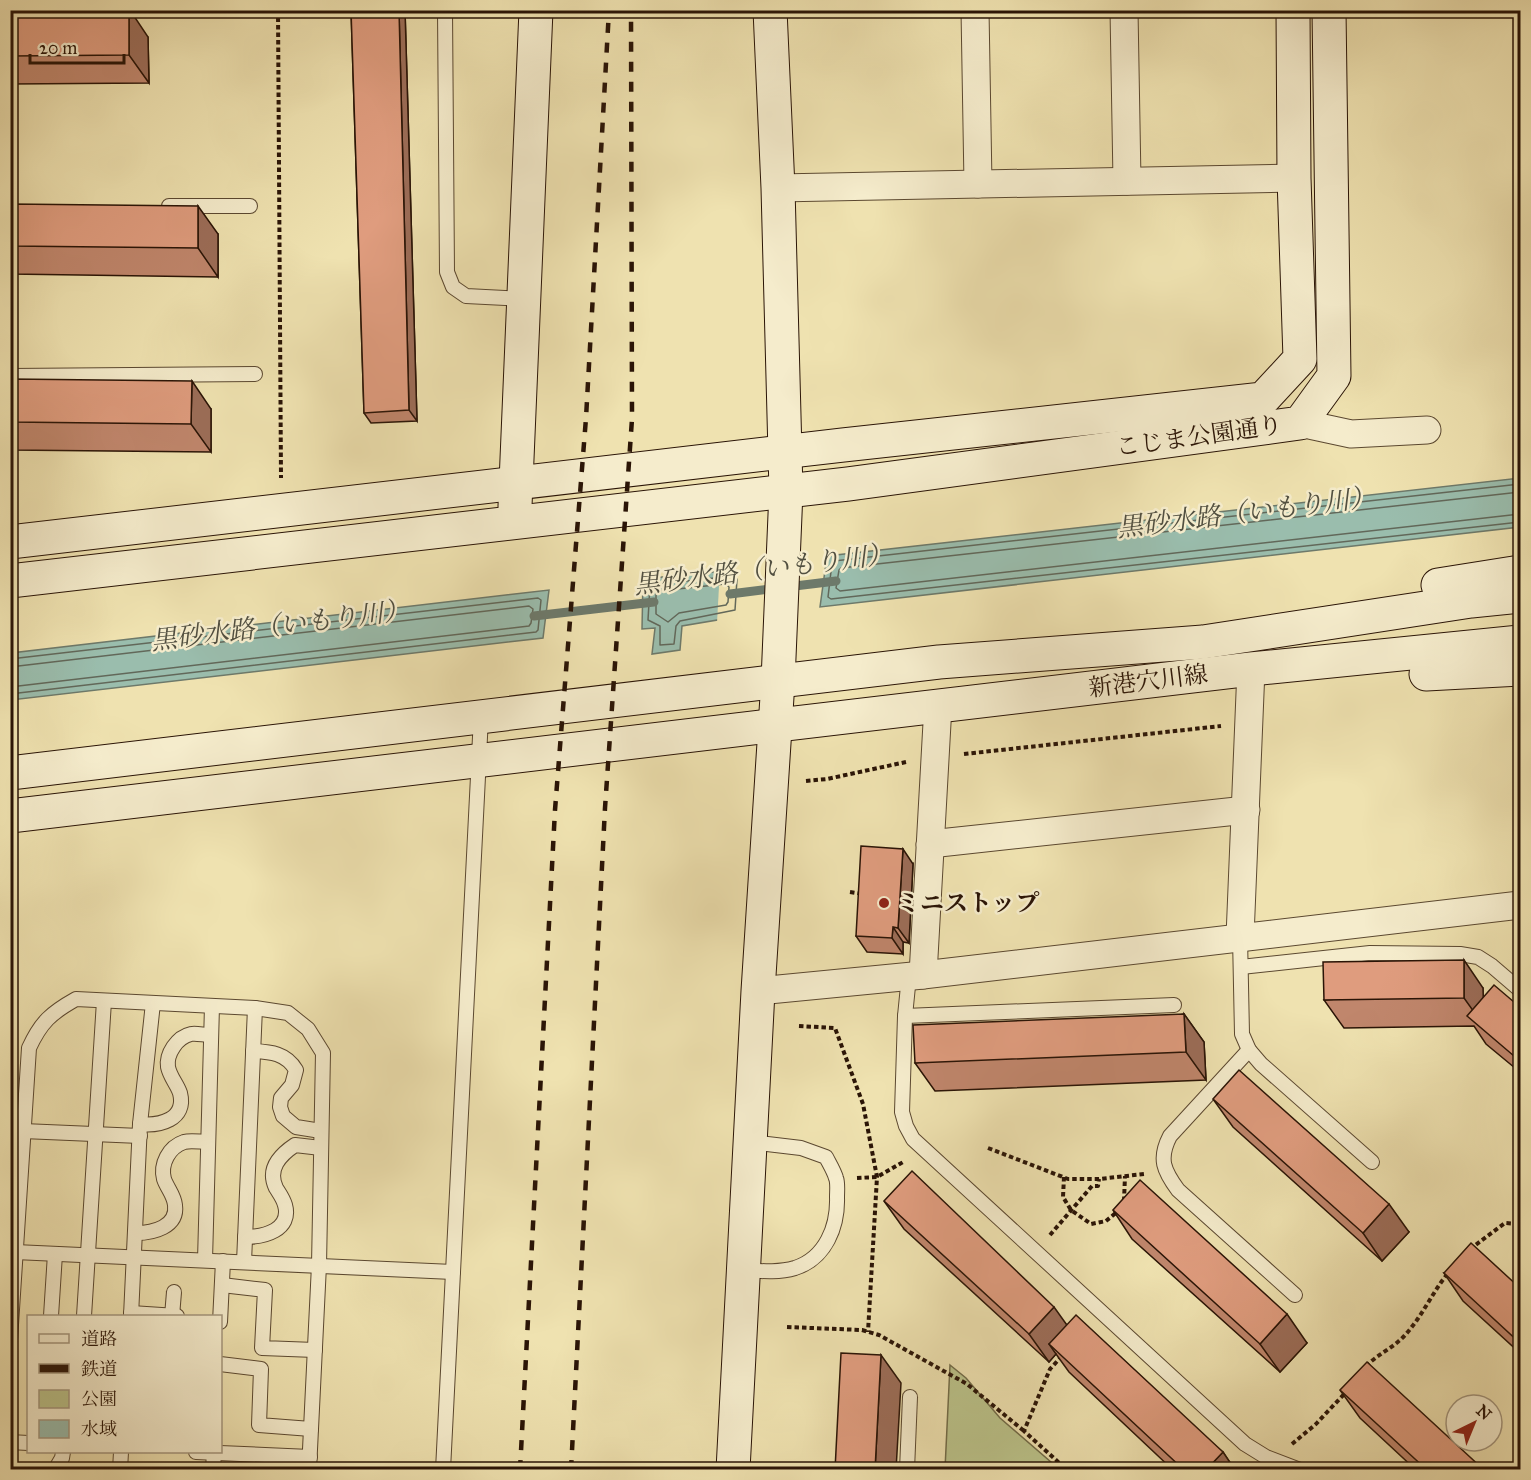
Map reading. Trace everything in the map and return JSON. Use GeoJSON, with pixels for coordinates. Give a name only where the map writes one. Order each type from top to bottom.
{"type":"FeatureCollection","features":[{"type":"Feature","properties":{"kind":"street"},"geometry":{"type":"LineString","coordinates":[[514,523],[536,10]]}},
{"type":"Feature","properties":{"kind":"street"},"geometry":{"type":"LineString","coordinates":[[733,1470],[758,991],[778,681],[786,491],[778,188],[770,10]]}},
{"type":"Feature","properties":{"kind":"street"},"geometry":{"type":"LineString","coordinates":[[975,10],[978,184]]}},
{"type":"Feature","properties":{"kind":"street"},"geometry":{"type":"LineString","coordinates":[[1124,10],[1126,182]]}},
{"type":"Feature","properties":{"kind":"street","name":"こじま公園通り"},"geometry":{"type":"LineString","coordinates":[[10,542],[1263,399],[1300,359],[1294,178],[1293,10]]}},
{"type":"Feature","properties":{"kind":"street","name":"こじま公園通り"},"geometry":{"type":"LineString","coordinates":[[10,581],[786,491],[1300,423],[1334,376],[1329,10]]}},
{"type":"Feature","properties":{"kind":"street"},"geometry":{"type":"LineString","coordinates":[[778,188],[1294,178]]}},
{"type":"Feature","properties":{"kind":"street"},"geometry":{"type":"LineString","coordinates":[[1300,423],[1351,434],[1427,430]]}},
{"type":"Feature","properties":{"kind":"street"},"geometry":{"type":"LineString","coordinates":[[1203,642],[1229,623],[1479,577],[1521,572]]}},
{"type":"Feature","properties":{"kind":"street","name":"新港穴川線"},"geometry":{"type":"LineString","coordinates":[[10,773],[939,662],[1203,642],[1471,601],[1521,596]]}},
{"type":"Feature","properties":{"kind":"street","name":"新港穴川線"},"geometry":{"type":"LineString","coordinates":[[10,816],[938,705],[1251,669],[1521,642]]}},
{"type":"Feature","properties":{"kind":"street"},"geometry":{"type":"LineString","coordinates":[[1240,937],[1251,669],[1297,685],[1464,670],[1521,669]]}},
{"type":"Feature","properties":{"kind":"street"},"geometry":{"type":"LineString","coordinates":[[916,976],[930,844],[938,705]]}},
{"type":"Feature","properties":{"kind":"street"},"geometry":{"type":"LineString","coordinates":[[930,844],[1246,810]]}},
{"type":"Feature","properties":{"kind":"street"},"geometry":{"type":"LineString","coordinates":[[758,991],[916,976],[1521,905]]}},
{"type":"Feature","properties":{"kind":"lane"},"geometry":{"type":"LineString","coordinates":[[444,10],[447,272],[453,287],[466,296],[524,298]]}},
{"type":"Feature","properties":{"kind":"lane"},"geometry":{"type":"LineString","coordinates":[[154,206],[250,206]]}},
{"type":"Feature","properties":{"kind":"lane"},"geometry":{"type":"LineString","coordinates":[[10,376],[255,374]]}},
{"type":"Feature","properties":{"kind":"lane"},"geometry":{"type":"LineString","coordinates":[[443,1470],[481,717]]}},
{"type":"Feature","properties":{"kind":"lane"},"geometry":{"type":"LineString","coordinates":[[1240,937],[1242,1034],[1249,1050],[1261,1064],[1372,1162]]}},
{"type":"Feature","properties":{"kind":"lane"},"geometry":{"type":"LineString","coordinates":[[1240,967],[1370,953],[1460,954],[1478,957],[1521,990]]}},
{"type":"Feature","properties":{"kind":"lane"},"geometry":{"type":"LineString","coordinates":[[916,976],[905,1016],[902,1112],[906,1126],[920,1145],[1245,1444],[1266,1457],[1300,1470]]}},
{"type":"Feature","properties":{"kind":"lane"},"geometry":{"type":"LineString","coordinates":[[10,1340],[29,1048],[38,1028],[55,1011],[76,999],[255,1008],[288,1013],[308,1029],[323,1053],[319,1265],[309,1463],[222,1453]]}},
{"type":"Feature","properties":{"kind":"lane"},"geometry":{"type":"LineString","coordinates":[[84,1315],[104,1001]]}},
{"type":"Feature","properties":{"kind":"lane"},"geometry":{"type":"LineString","coordinates":[[131,1315],[140,1130],[153,1003]]}},
{"type":"Feature","properties":{"kind":"lane"},"geometry":{"type":"LineString","coordinates":[[905,1016],[1174,1005]]}},
{"type":"Feature","properties":{"kind":"lane"},"geometry":{"type":"LineString","coordinates":[[205,1260],[212,1006]]}},
{"type":"Feature","properties":{"kind":"lane"},"geometry":{"type":"LineString","coordinates":[[244,1262],[255,1008]]}},
{"type":"Feature","properties":{"kind":"lane"},"geometry":{"type":"LineString","coordinates":[[23,1131],[95,1134],[140,1130],[164,1123],[177,1113],[181,1104],[181,1095],[170,1074],[168,1064],[170,1054],[181,1040],[190,1034],[210,1035]]}},
{"type":"Feature","properties":{"kind":"lane"},"geometry":{"type":"LineString","coordinates":[[1249,1050],[1170,1136],[1164,1148],[1163,1161],[1166,1171],[1178,1190],[1295,1294]]}},
{"type":"Feature","properties":{"kind":"lane"},"geometry":{"type":"LineString","coordinates":[[253,1051],[274,1052],[292,1064],[296,1070],[292,1085],[282,1098],[280,1107],[283,1116],[296,1127],[321,1131]]}},
{"type":"Feature","properties":{"kind":"lane"},"geometry":{"type":"LineString","coordinates":[[136,1233],[158,1231],[171,1220],[176,1212],[175,1203],[162,1172],[164,1161],[169,1154],[185,1141],[207,1142]]}},
{"type":"Feature","properties":{"kind":"lane"},"geometry":{"type":"LineString","coordinates":[[743,1270],[768,1272],[795,1268],[809,1260],[823,1249],[831,1236],[835,1224],[837,1201],[837,1179],[826,1157],[801,1148],[750,1142]]}},
{"type":"Feature","properties":{"kind":"lane"},"geometry":{"type":"LineString","coordinates":[[244,1237],[269,1235],[282,1224],[286,1216],[285,1207],[273,1176],[274,1165],[280,1157],[295,1145],[321,1148]]}},
{"type":"Feature","properties":{"kind":"lane"},"geometry":{"type":"LineString","coordinates":[[15,1252],[453,1272]]}},
{"type":"Feature","properties":{"kind":"lane"},"geometry":{"type":"LineString","coordinates":[[51,1315],[55,1254]]}},
{"type":"Feature","properties":{"kind":"lane"},"geometry":{"type":"LineString","coordinates":[[221,1315],[223,1261]]}},
{"type":"Feature","properties":{"kind":"lane"},"geometry":{"type":"LineString","coordinates":[[222,1285],[265,1290],[262,1348],[315,1350]]}},
{"type":"Feature","properties":{"kind":"lane"},"geometry":{"type":"LineString","coordinates":[[172,1315],[174,1292]]}},
{"type":"Feature","properties":{"kind":"lane"},"geometry":{"type":"LineString","coordinates":[[222,1364],[261,1369],[259,1425],[311,1429]]}},
{"type":"Feature","properties":{"kind":"lane"},"geometry":{"type":"LineString","coordinates":[[907,1470],[910,1397]]}},
{"type":"Feature","properties":{"kind":"lane"},"geometry":{"type":"LineString","coordinates":[[10,1442],[27,1443]]}},
{"type":"Feature","properties":{"kind":"lane"},"geometry":{"type":"LineString","coordinates":[[55,1470],[63,1453]]}},
{"type":"Feature","properties":{"kind":"lane"},"geometry":{"type":"LineString","coordinates":[[120,1470],[121,1453]]}},
{"type":"Feature","properties":{"kind":"lane"},"geometry":{"type":"LineString","coordinates":[[213,1470],[214,1453]]}},
{"type":"Feature","properties":{"kind":"path"},"geometry":{"type":"LineString","coordinates":[[278,10],[282,511]]}},
{"type":"Feature","properties":{"kind":"path"},"geometry":{"type":"LineString","coordinates":[[806,781],[935,758],[1225,725]]}},
{"type":"Feature","properties":{"kind":"path"},"geometry":{"type":"LineString","coordinates":[[850,892],[870,895]]}},
{"type":"Feature","properties":{"kind":"path"},"geometry":{"type":"LineString","coordinates":[[799,1026],[835,1028],[863,1104],[877,1177],[868,1332]]}},
{"type":"Feature","properties":{"kind":"path"},"geometry":{"type":"LineString","coordinates":[[877,1177],[903,1163],[920,1145]]}},
{"type":"Feature","properties":{"kind":"path"},"geometry":{"type":"LineString","coordinates":[[988,1148],[1068,1179],[1099,1179],[1166,1171]]}},
{"type":"Feature","properties":{"kind":"path"},"geometry":{"type":"LineString","coordinates":[[1064,1177],[1063,1197],[1071,1210],[1091,1224],[1106,1221],[1123,1207],[1125,1176]]}},
{"type":"Feature","properties":{"kind":"path"},"geometry":{"type":"LineString","coordinates":[[1036,1251],[1092,1186],[1098,1186],[1099,1179]]}},
{"type":"Feature","properties":{"kind":"path"},"geometry":{"type":"LineString","coordinates":[[1464,1253],[1505,1223],[1521,1224]]}},
{"type":"Feature","properties":{"kind":"path"},"geometry":{"type":"LineString","coordinates":[[1360,1373],[1367,1364],[1395,1346],[1408,1333],[1435,1288],[1449,1271]]}},
{"type":"Feature","properties":{"kind":"path"},"geometry":{"type":"LineString","coordinates":[[786,1327],[851,1329],[879,1335],[967,1384],[1067,1470]]}},
{"type":"Feature","properties":{"kind":"path"},"geometry":{"type":"LineString","coordinates":[[1024,1431],[1050,1369],[1066,1353]]}},
{"type":"Feature","properties":{"kind":"path"},"geometry":{"type":"LineString","coordinates":[[1289,1447],[1316,1424],[1347,1390]]}},
{"type":"Feature","properties":{"kind":"green space"},"geometry":{"type":"Polygon","coordinates":[[[950,1365],[966,1378],[1000,1418],[1059,1469],[945,1469],[950,1365]]]}},
{"type":"Feature","properties":{"kind":"water"},"geometry":{"type":"Polygon","coordinates":[[[1520,478],[1520,527],[820,607],[827,556],[1520,478]]]}},
{"type":"Feature","properties":{"kind":"water"},"geometry":{"type":"Polygon","coordinates":[[[743,569],[741,616],[682,626],[680,650],[652,654],[655,628],[642,629],[643,579],[743,569]]]}},
{"type":"Feature","properties":{"kind":"water"},"geometry":{"type":"Polygon","coordinates":[[[549,590],[543,638],[11,700],[11,653],[549,590]]]}},
{"type":"Feature","properties":{"kind":"pier"},"geometry":{"type":"Polygon","coordinates":[[[744,566],[746,569],[744,617],[717,623],[720,568],[744,566]]]}},
{"type":"Feature","properties":{"kind":"building"},"geometry":{"type":"Polygon","coordinates":[[[10,10],[129,10],[129,55],[10,56],[10,10]]]}},
{"type":"Feature","properties":{"kind":"building"},"geometry":{"type":"Polygon","coordinates":[[[351,10],[399,10],[409,410],[364,413],[351,10]]]}},
{"type":"Feature","properties":{"kind":"building"},"geometry":{"type":"Polygon","coordinates":[[[10,204],[198,206],[198,248],[10,246],[10,204]]]}},
{"type":"Feature","properties":{"kind":"building"},"geometry":{"type":"Polygon","coordinates":[[[10,379],[192,381],[191,424],[10,422],[10,379]]]}},
{"type":"Feature","properties":{"kind":"building"},"geometry":{"type":"Polygon","coordinates":[[[861,846],[903,849],[898,928],[893,927],[892,938],[856,936],[861,846]]]}},
{"type":"Feature","properties":{"kind":"building"},"geometry":{"type":"Polygon","coordinates":[[[1464,960],[1464,998],[1324,1000],[1323,962],[1464,960]]]}},
{"type":"Feature","properties":{"kind":"building"},"geometry":{"type":"Polygon","coordinates":[[[1494,985],[1521,1008],[1521,1062],[1467,1016],[1494,985]]]}},
{"type":"Feature","properties":{"kind":"building"},"geometry":{"type":"Polygon","coordinates":[[[1184,1014],[1186,1052],[915,1063],[913,1025],[1184,1014]]]}},
{"type":"Feature","properties":{"kind":"building"},"geometry":{"type":"Polygon","coordinates":[[[1239,1070],[1389,1204],[1363,1233],[1213,1099],[1239,1070]]]}},
{"type":"Feature","properties":{"kind":"building"},"geometry":{"type":"Polygon","coordinates":[[[912,1171],[1054,1307],[1029,1334],[884,1201],[912,1171]]]}},
{"type":"Feature","properties":{"kind":"building"},"geometry":{"type":"Polygon","coordinates":[[[1140,1180],[1287,1314],[1260,1344],[1113,1210],[1140,1180]]]}},
{"type":"Feature","properties":{"kind":"building"},"geometry":{"type":"Polygon","coordinates":[[[1471,1243],[1521,1289],[1521,1344],[1444,1273],[1471,1243]]]}},
{"type":"Feature","properties":{"kind":"building"},"geometry":{"type":"Polygon","coordinates":[[[1076,1315],[1223,1452],[1206,1470],[1184,1470],[1049,1344],[1076,1315]]]}},
{"type":"Feature","properties":{"kind":"building"},"geometry":{"type":"Polygon","coordinates":[[[841,1353],[881,1355],[875,1470],[835,1470],[841,1353]]]}},
{"type":"Feature","properties":{"kind":"building"},"geometry":{"type":"Polygon","coordinates":[[[1367,1362],[1444,1433],[1444,1453],[1466,1453],[1484,1470],[1427,1470],[1340,1390],[1367,1362]]]}},
{"type":"Feature","properties":{"kind":"waterway","name":"黒砂水路（いもり川）"},"geometry":{"type":"LineString","coordinates":[[730,594],[836,581]]}},
{"type":"Feature","properties":{"kind":"waterway","name":"黒砂水路（いもり川）"},"geometry":{"type":"LineString","coordinates":[[534,616],[654,602]]}},
{"type":"Feature","properties":{"kind":"railway"},"geometry":{"type":"LineString","coordinates":[[520,1470],[555,810],[586,418],[609,10]]}},
{"type":"Feature","properties":{"kind":"railway"},"geometry":{"type":"LineString","coordinates":[[571,1470],[605,808],[632,419],[631,10]]}},
{"type":"Feature","properties":{"kind":"place","name":"ミニストップ"},"geometry":{"type":"Point","coordinates":[884,903]}}]}
